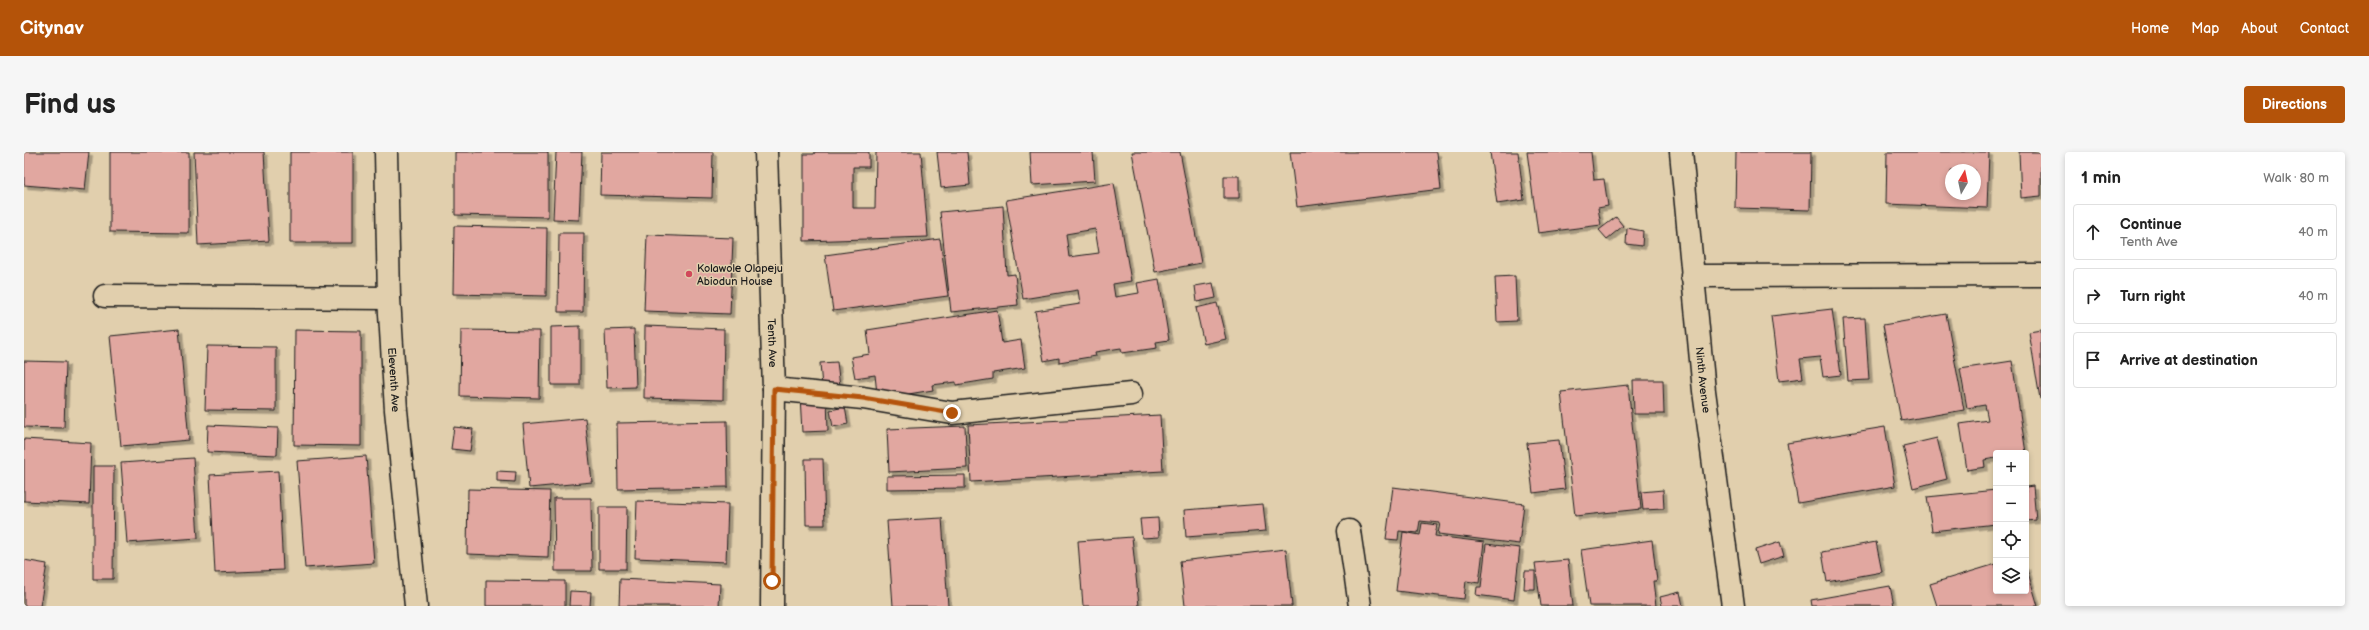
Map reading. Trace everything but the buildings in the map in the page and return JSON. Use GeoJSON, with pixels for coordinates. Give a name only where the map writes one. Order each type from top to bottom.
{"type":"FeatureCollection","features":[{"type":"Feature","properties":{"kind":"street","name":"Eleventh Ave"},"geometry":{"type":"LineString","coordinates":[[386,152],[389,298],[396,410],[416,606]]}},
{"type":"Feature","properties":{"kind":"street","name":"Tenth Ave"},"geometry":{"type":"LineString","coordinates":[[766,152],[774,389],[772,606]]}},
{"type":"Feature","properties":{"kind":"street","name":"Ninth Avenue"},"geometry":{"type":"LineString","coordinates":[[1681,152],[1704,391],[1733,606]]}},
{"type":"Feature","properties":{"kind":"street"},"geometry":{"type":"LineString","coordinates":[[1692,276],[2041,275]]}},
{"type":"Feature","properties":{"kind":"street"},"geometry":{"type":"LineString","coordinates":[[105,296],[389,298]]}},
{"type":"Feature","properties":{"kind":"street"},"geometry":{"type":"LineString","coordinates":[[774,389],[863,398],[952,413],[1131,394]]}},
{"type":"Feature","properties":{"kind":"street"},"geometry":{"type":"LineString","coordinates":[[1349,531],[1360,606]]}},
{"type":"Feature","properties":{"kind":"place","name":"Kolawole Olapeju Abiodun House"},"geometry":{"type":"Point","coordinates":[689,274]}},
{"type":"Feature","properties":{"kind":"route"},"geometry":{"type":"LineString","coordinates":[[772,581],[774,389],[863,398],[952,413]]}}]}
